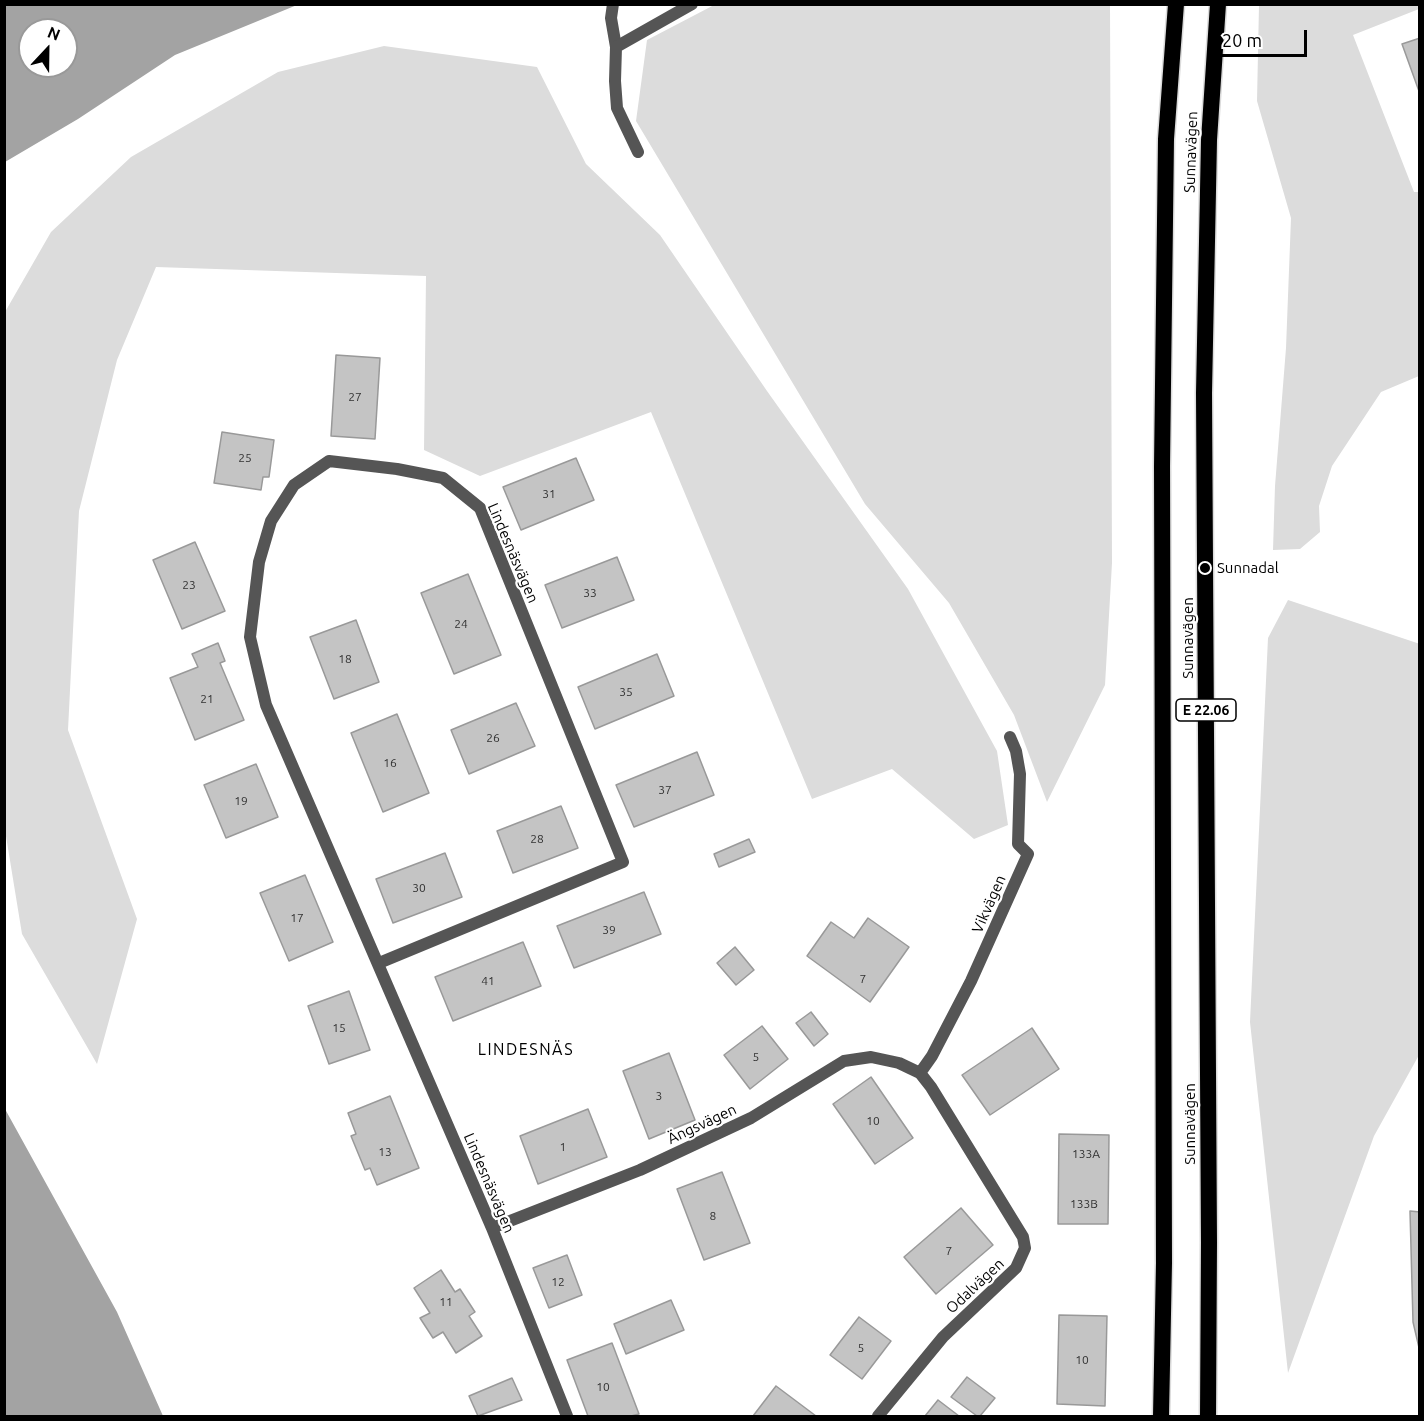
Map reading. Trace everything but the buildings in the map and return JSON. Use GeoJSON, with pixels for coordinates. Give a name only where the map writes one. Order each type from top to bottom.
{"type":"FeatureCollection","features":[{"type":"Feature","properties":{"kind":"highway","name":"Sunnavägen"},"geometry":{"type":"LineString","coordinates":[[1160,1416],[1164,1263],[1162,466],[1166,139],[1176,4]]}},
{"type":"Feature","properties":{"kind":"highway","name":"Sunnavägen"},"geometry":{"type":"LineString","coordinates":[[1208,1416],[1204,393],[1209,140],[1218,4]]}},
{"type":"Feature","properties":{"kind":"street"},"geometry":{"type":"LineString","coordinates":[[613,4],[611,18],[616,46],[617,108],[638,152]]}},
{"type":"Feature","properties":{"kind":"street"},"geometry":{"type":"LineString","coordinates":[[616,46],[692,4]]}},
{"type":"Feature","properties":{"kind":"street","name":"Lindesnäsvägen"},"geometry":{"type":"LineString","coordinates":[[379,963],[623,862],[480,508],[443,478],[397,469],[329,461],[294,485],[271,521],[259,562],[250,638],[266,705],[492,1228],[567,1416]]}},
{"type":"Feature","properties":{"kind":"street","name":"Vikvägen"},"geometry":{"type":"LineString","coordinates":[[920,1073],[932,1056],[971,981],[1028,854],[1018,844],[1020,774],[1016,751],[1010,737]]}},
{"type":"Feature","properties":{"kind":"street","name":"Ängsvägen"},"geometry":{"type":"LineString","coordinates":[[492,1228],[640,1170],[741,1123],[844,1061],[871,1057],[899,1063],[920,1073]]}},
{"type":"Feature","properties":{"kind":"street","name":"Odalvägen"},"geometry":{"type":"LineString","coordinates":[[878,1416],[943,1337],[1016,1268],[1025,1248],[1023,1237],[931,1087],[920,1073]]}},
{"type":"Feature","properties":{"kind":"shaded area"},"geometry":{"type":"Polygon","coordinates":[[[5,4],[297,5],[175,55],[78,119],[5,162],[5,4]]]}},
{"type":"Feature","properties":{"kind":"shaded area"},"geometry":{"type":"Polygon","coordinates":[[[716,4],[1110,5],[1112,563],[1105,685],[1047,802],[1014,715],[949,603],[865,504],[636,121],[647,40],[716,4]]]}},
{"type":"Feature","properties":{"kind":"shaded area"},"geometry":{"type":"Polygon","coordinates":[[[1259,5],[1419,5],[1419,9],[1353,35],[1414,192],[1419,192],[1419,376],[1381,392],[1332,466],[1319,506],[1320,532],[1300,549],[1273,550],[1275,486],[1286,348],[1291,218],[1257,101],[1259,5]]]}},
{"type":"Feature","properties":{"kind":"shaded area"},"geometry":{"type":"Polygon","coordinates":[[[384,46],[537,67],[586,164],[660,235],[767,391],[908,589],[997,751],[1008,825],[974,839],[892,769],[812,799],[651,412],[480,476],[424,450],[426,276],[156,267],[117,360],[79,511],[68,730],[137,919],[97,1064],[22,934],[5,830],[5,312],[51,232],[131,157],[278,72],[384,46]]]}},
{"type":"Feature","properties":{"kind":"shaded area"},"geometry":{"type":"Polygon","coordinates":[[[1288,600],[1420,644],[1419,1055],[1374,1136],[1288,1373],[1250,1022],[1268,638],[1288,600]]]}},
{"type":"Feature","properties":{"kind":"shaded area"},"geometry":{"type":"Polygon","coordinates":[[[5,1109],[117,1312],[163,1416],[5,1416],[5,1109]]]}},
{"type":"Feature","properties":{"kind":"place","name":"Sunnadal"},"geometry":{"type":"Point","coordinates":[1205,568]}},
{"type":"Feature","properties":{"kind":"district","name":"LINDESNÄS"},"geometry":{"type":"Point","coordinates":[526,1050]}}]}
